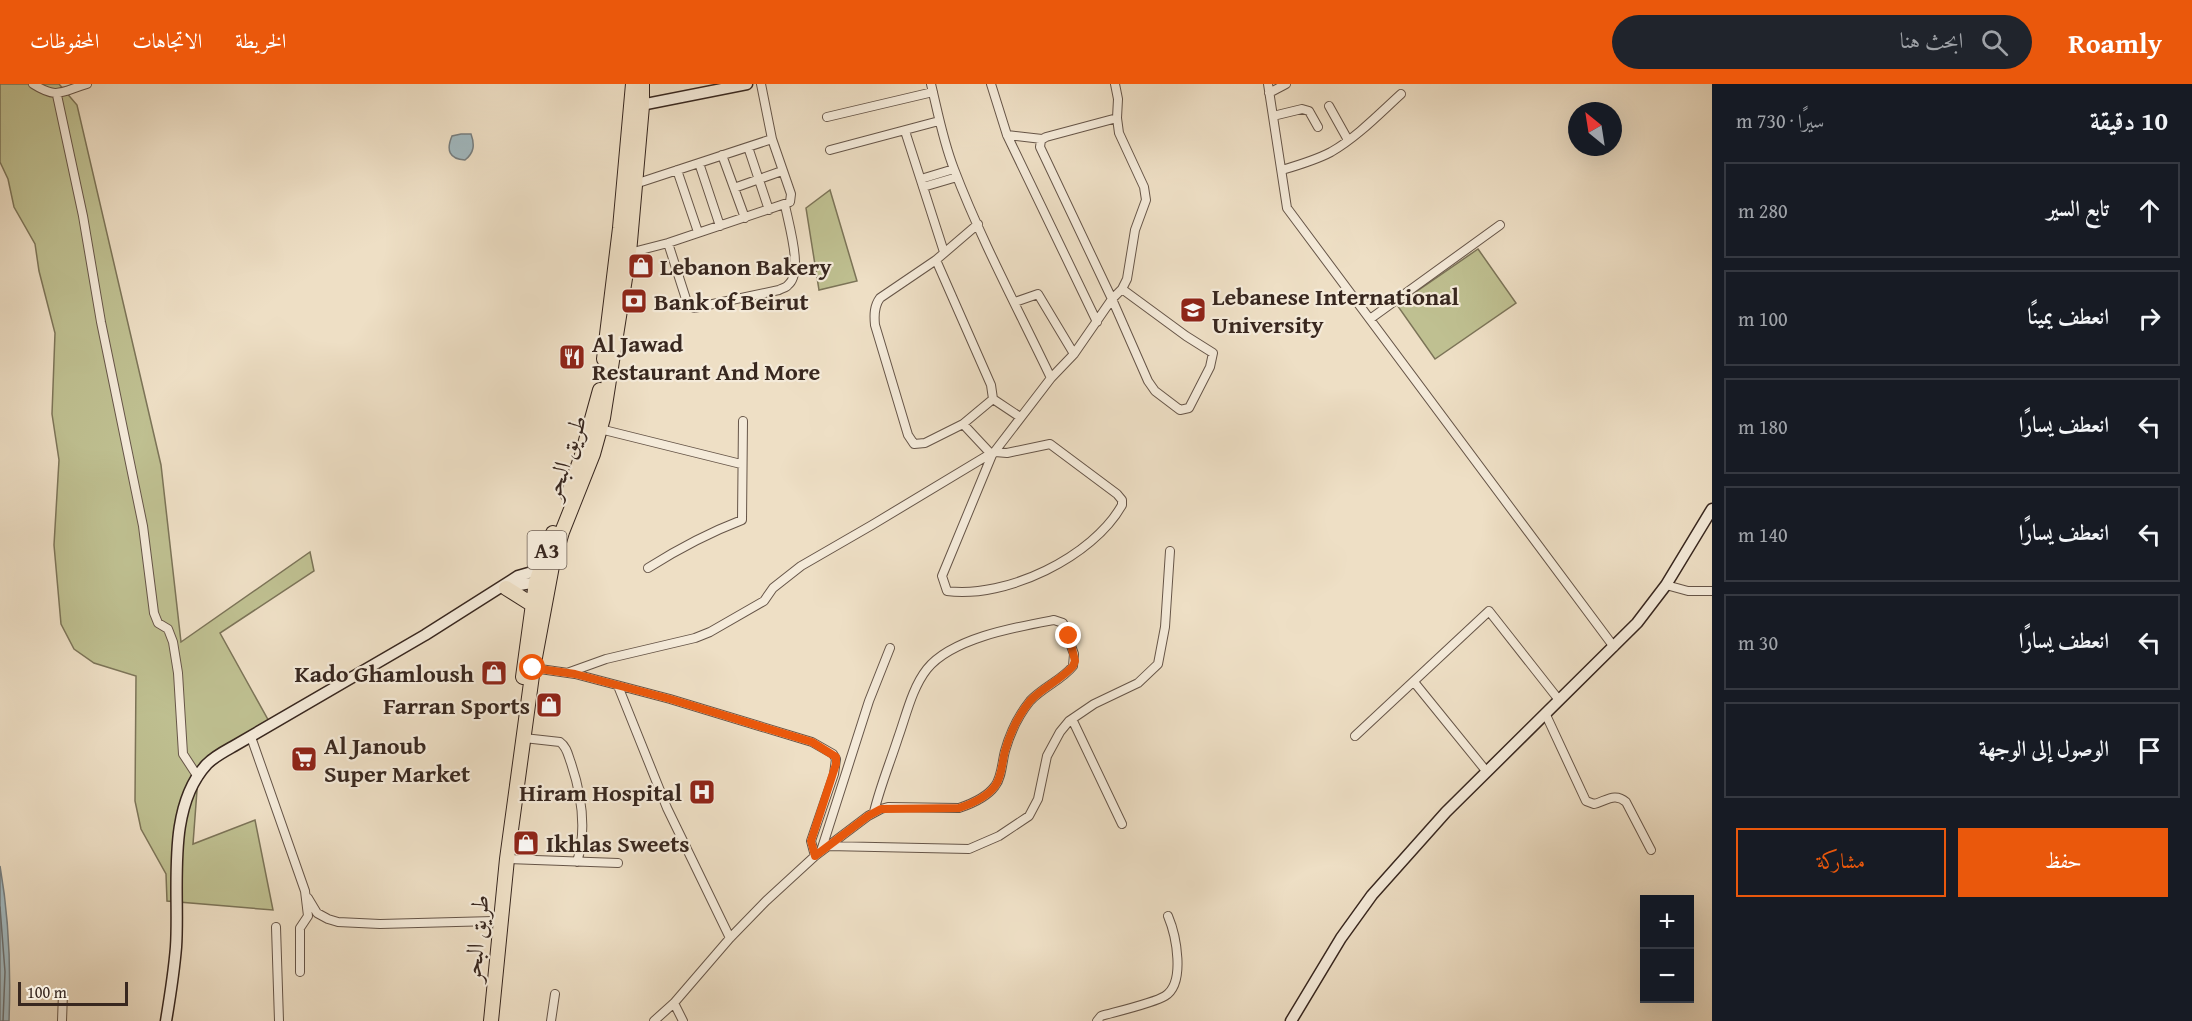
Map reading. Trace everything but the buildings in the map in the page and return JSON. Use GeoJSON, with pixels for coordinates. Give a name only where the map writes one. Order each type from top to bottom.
{"type":"FeatureCollection","features":[{"type":"Feature","properties":{"kind":"highway","name":"طريق البحر"},"geometry":{"type":"LineString","coordinates":[[491,1021],[507,859],[544,574],[593,454],[611,375],[629,253],[635,184],[636,106],[633,84]]}},
{"type":"Feature","properties":{"kind":"highway","name":"طريق البحر"},"geometry":{"type":"LineString","coordinates":[[483,1021],[507,788],[533,605],[599,397],[636,106],[642,84]]}},
{"type":"Feature","properties":{"kind":"highway"},"geometry":{"type":"LineString","coordinates":[[503,588],[533,605]]}},
{"type":"Feature","properties":{"kind":"main road"},"geometry":{"type":"LineString","coordinates":[[636,106],[747,84]]}},
{"type":"Feature","properties":{"kind":"main road"},"geometry":{"type":"LineString","coordinates":[[1291,1021],[1352,921],[1446,812],[1643,616],[1666,585],[1712,509]]}},
{"type":"Feature","properties":{"kind":"main road"},"geometry":{"type":"LineString","coordinates":[[166,1021],[176,948],[180,829],[185,808],[198,777],[207,764],[218,755],[348,681],[503,588],[518,576],[544,574]]}},
{"type":"Feature","properties":{"kind":"street"},"geometry":{"type":"LineString","coordinates":[[33,84],[46,92],[57,95]]}},
{"type":"Feature","properties":{"kind":"street"},"geometry":{"type":"LineString","coordinates":[[57,95],[68,87],[87,84]]}},
{"type":"Feature","properties":{"kind":"street"},"geometry":{"type":"LineString","coordinates":[[629,253],[668,243],[785,205],[792,198],[772,139],[760,84]]}},
{"type":"Feature","properties":{"kind":"street"},"geometry":{"type":"LineString","coordinates":[[991,84],[1007,135],[1097,322]]}},
{"type":"Feature","properties":{"kind":"street"},"geometry":{"type":"LineString","coordinates":[[567,672],[606,658],[695,638],[710,632],[765,601],[773,588],[801,566],[992,454],[1050,444],[1117,494],[1122,500],[1122,505],[1095,537],[1085,547],[1044,573],[1004,586],[964,593],[947,591],[942,576],[992,454],[1051,378],[1074,354],[1127,279],[1135,230],[1144,208],[1145,195],[1144,187],[1119,133],[1117,118],[1119,99],[1115,84]]}},
{"type":"Feature","properties":{"kind":"street"},"geometry":{"type":"LineString","coordinates":[[1286,84],[1269,88],[1287,208],[1614,647]]}},
{"type":"Feature","properties":{"kind":"street"},"geometry":{"type":"LineString","coordinates":[[827,117],[932,88],[939,121],[955,173],[1051,378]]}},
{"type":"Feature","properties":{"kind":"street"},"geometry":{"type":"LineString","coordinates":[[1282,170],[1332,151],[1374,120],[1401,94]]}},
{"type":"Feature","properties":{"kind":"street"},"geometry":{"type":"LineString","coordinates":[[57,95],[143,526],[154,613],[158,623],[168,629],[173,642],[178,673],[183,754],[198,777]]}},
{"type":"Feature","properties":{"kind":"street"},"geometry":{"type":"LineString","coordinates":[[1329,106],[1348,140]]}},
{"type":"Feature","properties":{"kind":"street"},"geometry":{"type":"LineString","coordinates":[[1273,116],[1302,109],[1309,111],[1318,127]]}},
{"type":"Feature","properties":{"kind":"street"},"geometry":{"type":"LineString","coordinates":[[1007,135],[1042,139],[1117,118]]}},
{"type":"Feature","properties":{"kind":"street"},"geometry":{"type":"LineString","coordinates":[[830,150],[939,121]]}},
{"type":"Feature","properties":{"kind":"street"},"geometry":{"type":"LineString","coordinates":[[905,131],[944,252]]}},
{"type":"Feature","properties":{"kind":"street"},"geometry":{"type":"LineString","coordinates":[[635,184],[772,139]]}},
{"type":"Feature","properties":{"kind":"street"},"geometry":{"type":"LineString","coordinates":[[1042,139],[1040,147],[1151,386],[1180,410],[1189,408],[1210,367],[1213,353],[1122,289]]}},
{"type":"Feature","properties":{"kind":"street"},"geometry":{"type":"LineString","coordinates":[[748,147],[769,210]]}},
{"type":"Feature","properties":{"kind":"street"},"geometry":{"type":"LineString","coordinates":[[722,155],[745,218]]}},
{"type":"Feature","properties":{"kind":"street"},"geometry":{"type":"LineString","coordinates":[[699,162],[720,226]]}},
{"type":"Feature","properties":{"kind":"street"},"geometry":{"type":"LineString","coordinates":[[677,170],[698,232]]}},
{"type":"Feature","properties":{"kind":"street"},"geometry":{"type":"LineString","coordinates":[[734,188],[782,171]]}},
{"type":"Feature","properties":{"kind":"street"},"geometry":{"type":"LineString","coordinates":[[922,183],[955,173]]}},
{"type":"Feature","properties":{"kind":"street"},"geometry":{"type":"LineString","coordinates":[[668,243],[686,299],[694,308],[779,290],[789,285],[796,261],[785,205]]}},
{"type":"Feature","properties":{"kind":"street"},"geometry":{"type":"LineString","coordinates":[[978,224],[936,260],[880,298],[876,303],[875,325],[910,441],[917,445],[925,443],[963,424],[993,399]]}},
{"type":"Feature","properties":{"kind":"street"},"geometry":{"type":"LineString","coordinates":[[1370,319],[1500,225]]}},
{"type":"Feature","properties":{"kind":"street"},"geometry":{"type":"LineString","coordinates":[[936,260],[991,385],[993,399],[1020,417]]}},
{"type":"Feature","properties":{"kind":"street"},"geometry":{"type":"LineString","coordinates":[[1016,302],[1038,294],[1041,296],[1074,354]]}},
{"type":"Feature","properties":{"kind":"street"},"geometry":{"type":"LineString","coordinates":[[648,568],[681,547],[742,520],[743,421]]}},
{"type":"Feature","properties":{"kind":"street"},"geometry":{"type":"LineString","coordinates":[[963,424],[992,454]]}},
{"type":"Feature","properties":{"kind":"street"},"geometry":{"type":"LineString","coordinates":[[600,429],[741,464]]}},
{"type":"Feature","properties":{"kind":"street"},"geometry":{"type":"LineString","coordinates":[[533,668],[567,672],[680,702],[812,742],[833,754],[836,759],[834,774],[811,841],[821,851],[969,849],[999,836],[1024,820],[1034,809],[1047,756],[1060,732],[1072,719],[1094,704],[1138,683],[1158,664],[1165,627],[1170,551]]}},
{"type":"Feature","properties":{"kind":"street"},"geometry":{"type":"LineString","coordinates":[[1666,585],[1688,591],[1712,591]]}},
{"type":"Feature","properties":{"kind":"street"},"geometry":{"type":"LineString","coordinates":[[1355,736],[1489,611],[1559,699]]}},
{"type":"Feature","properties":{"kind":"street"},"geometry":{"type":"LineString","coordinates":[[654,1021],[674,1003],[730,938],[766,901],[821,851],[874,812],[888,807],[959,808],[969,805],[991,790],[999,779],[1011,731],[1017,720],[1030,701],[1073,666],[1075,661],[1063,623],[1054,620],[997,632],[944,654],[926,670],[911,701],[882,780],[874,812]]}},
{"type":"Feature","properties":{"kind":"street"},"geometry":{"type":"LineString","coordinates":[[821,851],[869,701],[890,648]]}},
{"type":"Feature","properties":{"kind":"street"},"geometry":{"type":"LineString","coordinates":[[1414,682],[1487,772]]}},
{"type":"Feature","properties":{"kind":"street"},"geometry":{"type":"LineString","coordinates":[[618,686],[667,808],[730,938]]}},
{"type":"Feature","properties":{"kind":"street"},"geometry":{"type":"LineString","coordinates":[[1546,715],[1586,801],[1594,804],[1616,796],[1620,797],[1626,802],[1651,850]]}},
{"type":"Feature","properties":{"kind":"street"},"geometry":{"type":"LineString","coordinates":[[1072,719],[1085,742],[1122,824]]}},
{"type":"Feature","properties":{"kind":"street"},"geometry":{"type":"LineString","coordinates":[[251,736],[305,891],[317,913],[338,922],[380,924],[494,921]]}},
{"type":"Feature","properties":{"kind":"street"},"geometry":{"type":"LineString","coordinates":[[524,738],[560,742],[566,749],[580,791],[580,847],[577,862]]}},
{"type":"Feature","properties":{"kind":"street"},"geometry":{"type":"LineString","coordinates":[[507,859],[618,863]]}},
{"type":"Feature","properties":{"kind":"street"},"geometry":{"type":"LineString","coordinates":[[300,972],[300,927],[308,916],[305,891]]}},
{"type":"Feature","properties":{"kind":"street"},"geometry":{"type":"LineString","coordinates":[[1097,1021],[1101,1016],[1165,996],[1173,986],[1178,971],[1177,955],[1168,916]]}},
{"type":"Feature","properties":{"kind":"street"},"geometry":{"type":"LineString","coordinates":[[276,927],[279,1021]]}},
{"type":"Feature","properties":{"kind":"street"},"geometry":{"type":"LineString","coordinates":[[62,1021],[63,993]]}},
{"type":"Feature","properties":{"kind":"street"},"geometry":{"type":"LineString","coordinates":[[551,1021],[555,994]]}},
{"type":"Feature","properties":{"kind":"street"},"geometry":{"type":"LineString","coordinates":[[674,1003],[683,1021]]}},
{"type":"Feature","properties":{"kind":"green space"},"geometry":{"type":"Polygon","coordinates":[[[0,84],[59,84],[77,105],[161,465],[181,642],[310,552],[314,571],[220,633],[271,725],[251,737],[198,777],[193,844],[255,820],[273,910],[167,901],[166,874],[141,829],[135,801],[136,676],[94,663],[74,649],[61,624],[54,545],[59,460],[52,414],[55,333],[39,271],[35,244],[14,207],[8,179],[0,162],[0,84]]]}},
{"type":"Feature","properties":{"kind":"green space"},"geometry":{"type":"Polygon","coordinates":[[[830,190],[857,281],[819,290],[806,208],[830,190]]]}},
{"type":"Feature","properties":{"kind":"green space"},"geometry":{"type":"Polygon","coordinates":[[[1478,249],[1516,303],[1435,359],[1397,305],[1478,249]]]}},
{"type":"Feature","properties":{"kind":"water"},"geometry":{"type":"Polygon","coordinates":[[[471,134],[473,142],[472,152],[465,160],[452,156],[449,149],[452,136],[471,134]]]}},
{"type":"Feature","properties":{"kind":"water"},"geometry":{"type":"Polygon","coordinates":[[[0,866],[9,943],[9,1021],[0,1021],[0,866]]]}},
{"type":"Feature","properties":{"kind":"place","name":"Lebanon Bakery"},"geometry":{"type":"Point","coordinates":[641,266]}},
{"type":"Feature","properties":{"kind":"place","name":"Bank of Beirut"},"geometry":{"type":"Point","coordinates":[634,301]}},
{"type":"Feature","properties":{"kind":"place","name":"Lebanese International University"},"geometry":{"type":"Point","coordinates":[1193,310]}},
{"type":"Feature","properties":{"kind":"place","name":"Al Jawad Restaurant And More"},"geometry":{"type":"Point","coordinates":[572,357]}},
{"type":"Feature","properties":{"kind":"place","name":"Kado Ghamloush"},"geometry":{"type":"Point","coordinates":[494,673]}},
{"type":"Feature","properties":{"kind":"place","name":"Farran Sports"},"geometry":{"type":"Point","coordinates":[549,705]}},
{"type":"Feature","properties":{"kind":"place","name":"Al Janoub Super Market"},"geometry":{"type":"Point","coordinates":[304,759]}},
{"type":"Feature","properties":{"kind":"place","name":"Hiram Hospital"},"geometry":{"type":"Point","coordinates":[702,792]}},
{"type":"Feature","properties":{"kind":"place","name":"Ikhlas Sweets"},"geometry":{"type":"Point","coordinates":[526,843]}},
{"type":"Feature","properties":{"kind":"route"},"geometry":{"type":"LineString","coordinates":[[533,668],[575,674],[670,699],[812,742],[831,752],[836,757],[836,764],[811,841],[815,856],[868,816],[881,809],[888,807],[959,808],[969,805],[991,790],[999,779],[1011,731],[1017,720],[1030,701],[1073,666],[1075,661],[1069,636]]}}]}
